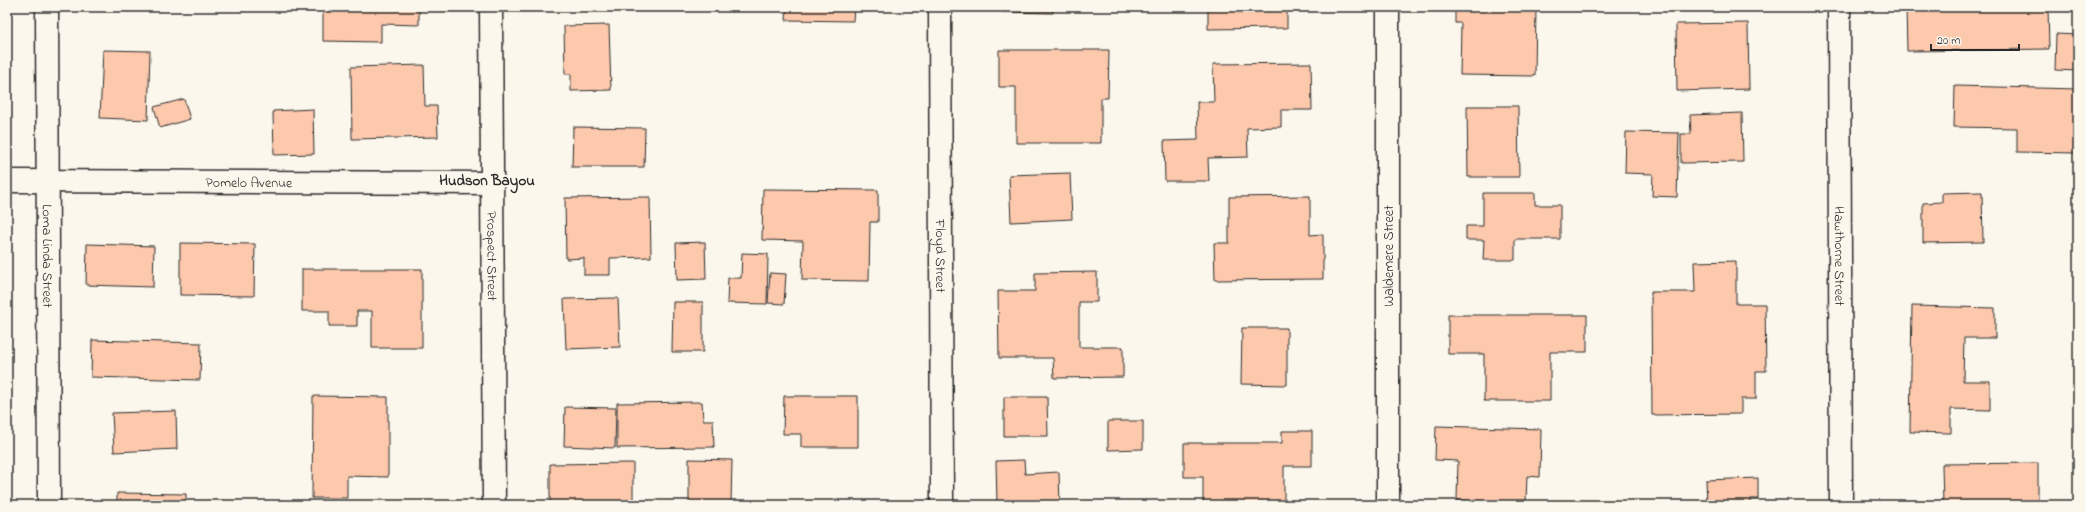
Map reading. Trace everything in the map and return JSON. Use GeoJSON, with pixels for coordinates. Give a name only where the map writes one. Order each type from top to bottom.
{"type":"FeatureCollection","features":[{"type":"Feature","properties":{"kind":"street","name":"Loma Linda Street"},"geometry":{"type":"LineString","coordinates":[[47,7],[50,505]]}},
{"type":"Feature","properties":{"kind":"street","name":"Prospect Street"},"geometry":{"type":"LineString","coordinates":[[491,7],[494,505]]}},
{"type":"Feature","properties":{"kind":"street","name":"Floyd Street"},"geometry":{"type":"LineString","coordinates":[[940,7],[942,505]]}},
{"type":"Feature","properties":{"kind":"street","name":"Waldemere Street"},"geometry":{"type":"LineString","coordinates":[[1388,7],[1388,505]]}},
{"type":"Feature","properties":{"kind":"street","name":"Hawthorne Street"},"geometry":{"type":"LineString","coordinates":[[1839,7],[1841,505]]}},
{"type":"Feature","properties":{"kind":"street","name":"Pomelo Avenue"},"geometry":{"type":"LineString","coordinates":[[7,181],[491,183]]}},
{"type":"Feature","properties":{"kind":"building"},"geometry":{"type":"Polygon","coordinates":[[[323,7],[419,7],[419,25],[381,24],[381,42],[323,41],[323,7]]]}},
{"type":"Feature","properties":{"kind":"building"},"geometry":{"type":"Polygon","coordinates":[[[787,7],[854,7],[853,21],[786,20],[787,7]]]}},
{"type":"Feature","properties":{"kind":"building"},"geometry":{"type":"Polygon","coordinates":[[[1003,7],[1053,7],[1053,13],[1002,12],[1003,7]]]}},
{"type":"Feature","properties":{"kind":"building"},"geometry":{"type":"Polygon","coordinates":[[[1208,7],[1287,7],[1287,28],[1208,29],[1208,7]]]}},
{"type":"Feature","properties":{"kind":"building"},"geometry":{"type":"Polygon","coordinates":[[[1455,7],[1536,7],[1535,76],[1460,75],[1461,23],[1455,23],[1455,7]]]}},
{"type":"Feature","properties":{"kind":"building"},"geometry":{"type":"Polygon","coordinates":[[[1906,7],[2048,7],[2049,49],[1907,51],[1906,7]]]}},
{"type":"Feature","properties":{"kind":"building"},"geometry":{"type":"Polygon","coordinates":[[[1748,23],[1749,89],[1677,91],[1676,24],[1748,23]]]}},
{"type":"Feature","properties":{"kind":"building"},"geometry":{"type":"Polygon","coordinates":[[[609,25],[611,90],[571,91],[571,74],[565,74],[564,26],[609,25]]]}},
{"type":"Feature","properties":{"kind":"building"},"geometry":{"type":"Polygon","coordinates":[[[2056,34],[2078,35],[2078,71],[2055,70],[2056,34]]]}},
{"type":"Feature","properties":{"kind":"building"},"geometry":{"type":"Polygon","coordinates":[[[103,50],[150,51],[148,120],[100,118],[103,50]]]}},
{"type":"Feature","properties":{"kind":"building"},"geometry":{"type":"Polygon","coordinates":[[[999,50],[1109,50],[1108,98],[1101,98],[1101,143],[1016,143],[1016,87],[999,87],[999,50]]]}},
{"type":"Feature","properties":{"kind":"building"},"geometry":{"type":"Polygon","coordinates":[[[1311,63],[1312,110],[1281,110],[1281,127],[1247,128],[1248,157],[1208,158],[1209,181],[1165,181],[1164,141],[1198,140],[1197,102],[1214,102],[1213,64],[1311,63]]]}},
{"type":"Feature","properties":{"kind":"building"},"geometry":{"type":"Polygon","coordinates":[[[424,65],[425,106],[437,106],[438,137],[352,139],[351,67],[424,65]]]}},
{"type":"Feature","properties":{"kind":"building"},"geometry":{"type":"Polygon","coordinates":[[[1955,86],[2078,89],[2078,153],[2017,152],[2017,128],[1954,127],[1955,86]]]}},
{"type":"Feature","properties":{"kind":"building"},"geometry":{"type":"Polygon","coordinates":[[[184,99],[190,119],[160,128],[154,107],[184,99]]]}},
{"type":"Feature","properties":{"kind":"building"},"geometry":{"type":"Polygon","coordinates":[[[1467,106],[1518,106],[1519,177],[1468,177],[1467,106]]]}},
{"type":"Feature","properties":{"kind":"building"},"geometry":{"type":"Polygon","coordinates":[[[313,109],[314,154],[274,155],[273,111],[313,109]]]}},
{"type":"Feature","properties":{"kind":"building"},"geometry":{"type":"Polygon","coordinates":[[[1742,113],[1743,162],[1681,163],[1681,134],[1691,134],[1690,115],[1742,113]]]}},
{"type":"Feature","properties":{"kind":"building"},"geometry":{"type":"Polygon","coordinates":[[[573,127],[645,128],[644,167],[572,167],[573,127]]]}},
{"type":"Feature","properties":{"kind":"building"},"geometry":{"type":"Polygon","coordinates":[[[1626,132],[1679,133],[1677,197],[1652,196],[1653,174],[1625,173],[1626,132]]]}},
{"type":"Feature","properties":{"kind":"building"},"geometry":{"type":"Polygon","coordinates":[[[1070,173],[1072,219],[1011,222],[1009,175],[1070,173]]]}},
{"type":"Feature","properties":{"kind":"building"},"geometry":{"type":"Polygon","coordinates":[[[763,189],[878,190],[878,222],[870,222],[869,281],[802,280],[803,241],[762,240],[763,189]]]}},
{"type":"Feature","properties":{"kind":"building"},"geometry":{"type":"Polygon","coordinates":[[[1982,192],[1983,242],[1923,243],[1923,203],[1942,202],[1942,193],[1982,192]]]}},
{"type":"Feature","properties":{"kind":"building"},"geometry":{"type":"Polygon","coordinates":[[[1483,193],[1535,193],[1535,205],[1560,205],[1560,239],[1515,239],[1515,260],[1483,260],[1484,240],[1466,240],[1466,226],[1483,226],[1483,193]]]}},
{"type":"Feature","properties":{"kind":"building"},"geometry":{"type":"Polygon","coordinates":[[[1310,196],[1310,235],[1323,234],[1323,279],[1215,280],[1214,243],[1229,243],[1229,197],[1310,196]]]}},
{"type":"Feature","properties":{"kind":"building"},"geometry":{"type":"Polygon","coordinates":[[[650,197],[651,257],[610,258],[610,275],[584,275],[584,258],[566,259],[565,198],[650,197]]]}},
{"type":"Feature","properties":{"kind":"building"},"geometry":{"type":"Polygon","coordinates":[[[705,242],[706,279],[677,280],[676,243],[705,242]]]}},
{"type":"Feature","properties":{"kind":"building"},"geometry":{"type":"Polygon","coordinates":[[[180,243],[255,244],[254,296],[180,295],[180,243]]]}},
{"type":"Feature","properties":{"kind":"building"},"geometry":{"type":"Polygon","coordinates":[[[87,244],[154,246],[153,287],[86,285],[87,244]]]}},
{"type":"Feature","properties":{"kind":"building"},"geometry":{"type":"Polygon","coordinates":[[[742,253],[768,254],[767,304],[727,303],[728,278],[741,278],[742,253]]]}},
{"type":"Feature","properties":{"kind":"building"},"geometry":{"type":"Polygon","coordinates":[[[1736,261],[1736,304],[1765,304],[1766,371],[1756,371],[1756,399],[1741,399],[1741,414],[1652,415],[1651,292],[1695,292],[1694,262],[1736,261]]]}},
{"type":"Feature","properties":{"kind":"building"},"geometry":{"type":"Polygon","coordinates":[[[302,269],[422,269],[422,348],[372,348],[372,311],[357,311],[357,326],[329,326],[329,311],[302,311],[302,269]]]}},
{"type":"Feature","properties":{"kind":"building"},"geometry":{"type":"Polygon","coordinates":[[[1097,272],[1097,302],[1079,302],[1079,347],[1123,347],[1123,377],[1054,378],[1053,358],[999,358],[998,291],[1035,291],[1035,273],[1097,272]]]}},
{"type":"Feature","properties":{"kind":"building"},"geometry":{"type":"Polygon","coordinates":[[[770,273],[786,274],[784,304],[768,303],[770,273]]]}},
{"type":"Feature","properties":{"kind":"building"},"geometry":{"type":"Polygon","coordinates":[[[618,298],[620,347],[566,349],[564,299],[618,298]]]}},
{"type":"Feature","properties":{"kind":"building"},"geometry":{"type":"Polygon","coordinates":[[[673,302],[703,302],[703,352],[672,352],[673,302]]]}},
{"type":"Feature","properties":{"kind":"building"},"geometry":{"type":"Polygon","coordinates":[[[1912,306],[1995,308],[1995,338],[1964,338],[1963,381],[1990,381],[1990,410],[1951,409],[1951,433],[1910,432],[1912,306]]]}},
{"type":"Feature","properties":{"kind":"building"},"geometry":{"type":"Polygon","coordinates":[[[1448,315],[1587,315],[1587,352],[1550,352],[1550,401],[1484,401],[1484,354],[1448,354],[1448,315]]]}},
{"type":"Feature","properties":{"kind":"building"},"geometry":{"type":"Polygon","coordinates":[[[1242,328],[1287,328],[1287,385],[1241,384],[1242,328]]]}},
{"type":"Feature","properties":{"kind":"building"},"geometry":{"type":"Polygon","coordinates":[[[92,340],[201,343],[200,380],[91,377],[92,340]]]}},
{"type":"Feature","properties":{"kind":"building"},"geometry":{"type":"Polygon","coordinates":[[[313,396],[388,397],[388,477],[347,476],[347,498],[312,498],[313,396]]]}},
{"type":"Feature","properties":{"kind":"building"},"geometry":{"type":"Polygon","coordinates":[[[784,396],[858,396],[858,447],[801,447],[801,434],[783,434],[784,396]]]}},
{"type":"Feature","properties":{"kind":"building"},"geometry":{"type":"Polygon","coordinates":[[[1004,397],[1047,397],[1048,436],[1004,436],[1004,397]]]}},
{"type":"Feature","properties":{"kind":"building"},"geometry":{"type":"Polygon","coordinates":[[[702,402],[703,420],[713,420],[714,447],[617,448],[617,403],[702,402]]]}},
{"type":"Feature","properties":{"kind":"building"},"geometry":{"type":"Polygon","coordinates":[[[565,407],[616,408],[615,448],[564,446],[565,407]]]}},
{"type":"Feature","properties":{"kind":"building"},"geometry":{"type":"Polygon","coordinates":[[[176,411],[177,449],[114,452],[112,413],[176,411]]]}},
{"type":"Feature","properties":{"kind":"building"},"geometry":{"type":"Polygon","coordinates":[[[1108,421],[1143,421],[1143,449],[1108,450],[1108,421]]]}},
{"type":"Feature","properties":{"kind":"building"},"geometry":{"type":"Polygon","coordinates":[[[1436,426],[1541,429],[1540,477],[1527,476],[1526,502],[1457,500],[1458,461],[1435,460],[1436,426]]]}},
{"type":"Feature","properties":{"kind":"building"},"geometry":{"type":"Polygon","coordinates":[[[1282,431],[1312,431],[1312,466],[1284,466],[1284,504],[1301,505],[1203,505],[1203,477],[1184,477],[1184,443],[1282,443],[1282,431]]]}},
{"type":"Feature","properties":{"kind":"building"},"geometry":{"type":"Polygon","coordinates":[[[689,459],[732,460],[731,505],[689,505],[689,459]]]}},
{"type":"Feature","properties":{"kind":"building"},"geometry":{"type":"Polygon","coordinates":[[[1024,460],[1025,474],[1059,472],[1060,505],[997,505],[996,461],[1024,460]]]}},
{"type":"Feature","properties":{"kind":"building"},"geometry":{"type":"Polygon","coordinates":[[[633,463],[633,505],[550,505],[550,464],[633,463]]]}},
{"type":"Feature","properties":{"kind":"building"},"geometry":{"type":"Polygon","coordinates":[[[2038,463],[2038,505],[1943,505],[1942,464],[2038,463]]]}},
{"type":"Feature","properties":{"kind":"building"},"geometry":{"type":"Polygon","coordinates":[[[1758,478],[1758,499],[1751,499],[1751,505],[1707,505],[1706,480],[1758,478]]]}},
{"type":"Feature","properties":{"kind":"building"},"geometry":{"type":"Polygon","coordinates":[[[117,493],[186,494],[186,505],[117,505],[117,493]]]}},
{"type":"Feature","properties":{"kind":"district","name":"Hudson Bayou"},"geometry":{"type":"Point","coordinates":[487,180]}}]}
